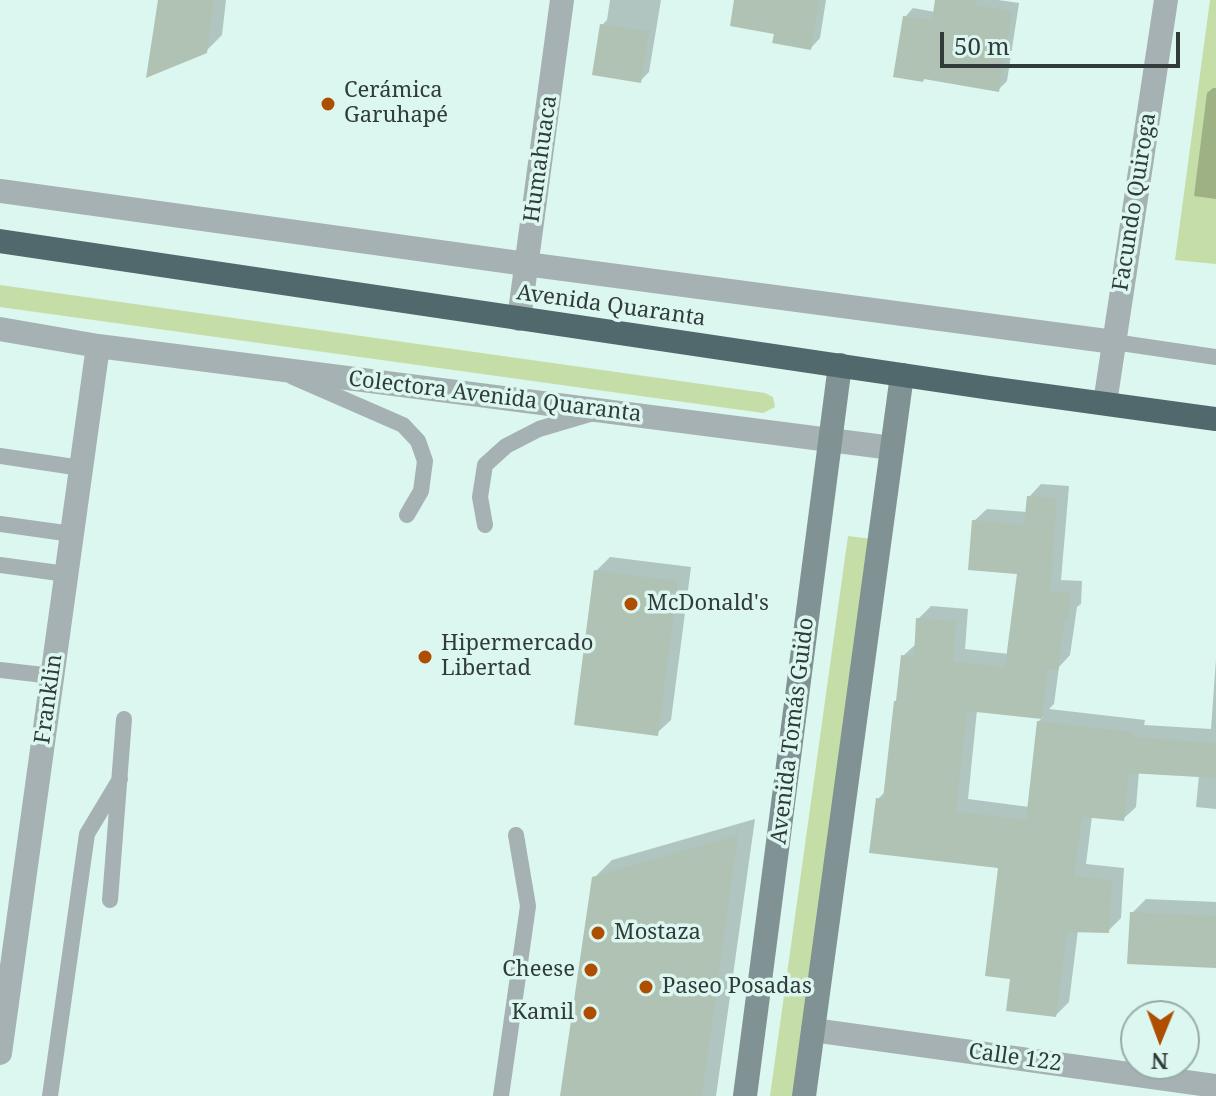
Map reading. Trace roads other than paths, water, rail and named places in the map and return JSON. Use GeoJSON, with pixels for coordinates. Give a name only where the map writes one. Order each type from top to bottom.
{"type":"FeatureCollection","features":[{"type":"Feature","properties":{"kind":"highway","name":"Avenida Quaranta"},"geometry":{"type":"LineString","coordinates":[[0,241],[1216,419]]}},
{"type":"Feature","properties":{"kind":"main road","name":"Avenida Tomás Guido"},"geometry":{"type":"LineString","coordinates":[[745,1096],[840,365]]}},
{"type":"Feature","properties":{"kind":"main road"},"geometry":{"type":"LineString","coordinates":[[804,1096],[902,375]]}},
{"type":"Feature","properties":{"kind":"street","name":"Humahuaca"},"geometry":{"type":"LineString","coordinates":[[519,319],[562,0]]}},
{"type":"Feature","properties":{"kind":"street","name":"Facundo Quiroga"},"geometry":{"type":"LineString","coordinates":[[1105,403],[1166,0]]}},
{"type":"Feature","properties":{"kind":"street"},"geometry":{"type":"LineString","coordinates":[[0,191],[1114,342]]}},
{"type":"Feature","properties":{"kind":"street","name":"Colectora Avenida Quaranta"},"geometry":{"type":"LineString","coordinates":[[0,329],[98,346],[892,448]]}},
{"type":"Feature","properties":{"kind":"street","name":"Franklin"},"geometry":{"type":"LineString","coordinates":[[0,1053],[98,346]]}},
{"type":"Feature","properties":{"kind":"street","name":"Calle 122"},"geometry":{"type":"LineString","coordinates":[[813,1030],[1216,1086]]}},
{"type":"Feature","properties":{"kind":"lane"},"geometry":{"type":"LineString","coordinates":[[1114,342],[1216,357]]}},
{"type":"Feature","properties":{"kind":"lane"},"geometry":{"type":"LineString","coordinates":[[273,368],[403,425],[418,441],[425,461],[421,491],[407,515]]}},
{"type":"Feature","properties":{"kind":"lane"},"geometry":{"type":"LineString","coordinates":[[485,525],[480,497],[485,465],[506,446],[539,429],[600,410]]}},
{"type":"Feature","properties":{"kind":"lane"},"geometry":{"type":"LineString","coordinates":[[0,456],[81,468]]}},
{"type":"Feature","properties":{"kind":"lane"},"geometry":{"type":"LineString","coordinates":[[0,524],[72,534]]}},
{"type":"Feature","properties":{"kind":"lane"},"geometry":{"type":"LineString","coordinates":[[0,565],[66,574]]}},
{"type":"Feature","properties":{"kind":"lane"},"geometry":{"type":"LineString","coordinates":[[0,670],[52,676]]}},
{"type":"Feature","properties":{"kind":"lane"},"geometry":{"type":"LineString","coordinates":[[110,900],[124,719]]}},
{"type":"Feature","properties":{"kind":"lane"},"geometry":{"type":"LineString","coordinates":[[50,1096],[87,834],[120,779]]}},
{"type":"Feature","properties":{"kind":"lane"},"geometry":{"type":"LineString","coordinates":[[501,1096],[528,906],[516,835]]}},
{"type":"Feature","properties":{"kind":"place","name":"Cerámica Garuhapé"},"geometry":{"type":"Point","coordinates":[328,104]}},
{"type":"Feature","properties":{"kind":"place","name":"McDonald's"},"geometry":{"type":"Point","coordinates":[631,604]}},
{"type":"Feature","properties":{"kind":"place","name":"Hipermercado Libertad"},"geometry":{"type":"Point","coordinates":[425,657]}},
{"type":"Feature","properties":{"kind":"place","name":"Mostaza"},"geometry":{"type":"Point","coordinates":[598,933]}},
{"type":"Feature","properties":{"kind":"place","name":"Cheese"},"geometry":{"type":"Point","coordinates":[591,970]}},
{"type":"Feature","properties":{"kind":"place","name":"Paseo Posadas"},"geometry":{"type":"Point","coordinates":[646,987]}},
{"type":"Feature","properties":{"kind":"place","name":"Kamil"},"geometry":{"type":"Point","coordinates":[590,1013]}}]}
